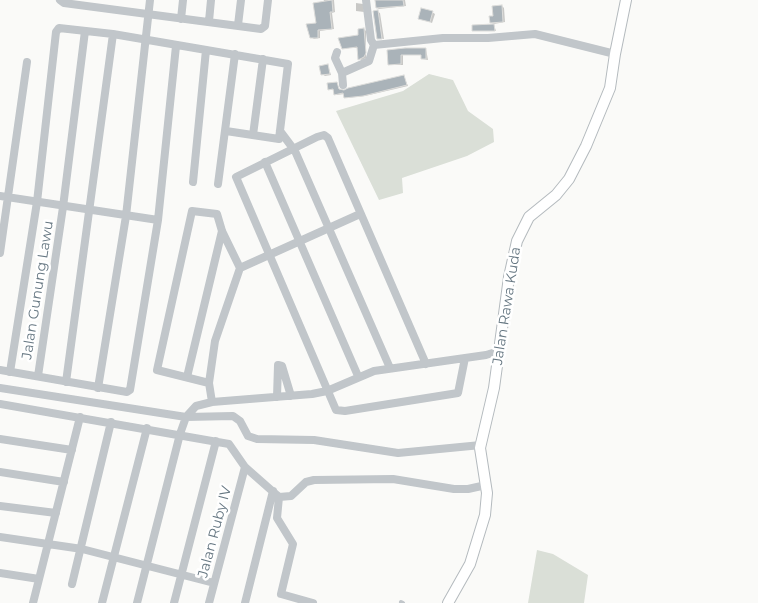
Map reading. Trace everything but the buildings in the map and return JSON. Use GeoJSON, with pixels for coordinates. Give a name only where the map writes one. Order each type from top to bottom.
{"type":"FeatureCollection","features":[{"type":"Feature","properties":{"kind":"street"},"geometry":{"type":"LineString","coordinates":[[60,0],[64,3],[263,29],[268,0]]}},
{"type":"Feature","properties":{"kind":"street"},"geometry":{"type":"LineString","coordinates":[[98,388],[126,216],[150,0]]}},
{"type":"Feature","properties":{"kind":"street"},"geometry":{"type":"LineString","coordinates":[[180,19],[183,0]]}},
{"type":"Feature","properties":{"kind":"street"},"geometry":{"type":"LineString","coordinates":[[209,21],[211,0]]}},
{"type":"Feature","properties":{"kind":"street"},"geometry":{"type":"LineString","coordinates":[[238,25],[241,0]]}},
{"type":"Feature","properties":{"kind":"street"},"geometry":{"type":"LineString","coordinates":[[342,73],[369,61],[374,45],[371,40],[366,0]]}},
{"type":"Feature","properties":{"kind":"street","name":"Jalan Rawa Kuda"},"geometry":{"type":"LineString","coordinates":[[448,603],[470,564],[485,515],[486,485],[481,445],[494,388],[498,351],[517,241],[529,217],[556,194],[569,179],[586,146],[610,88],[614,54],[626,0]]}},
{"type":"Feature","properties":{"kind":"street"},"geometry":{"type":"LineString","coordinates":[[10,372],[37,202],[56,32],[63,28],[113,34],[288,64],[278,139],[226,131]]}},
{"type":"Feature","properties":{"kind":"street","name":"Jalan Gunung Lawu"},"geometry":{"type":"LineString","coordinates":[[38,376],[63,207],[85,31]]}},
{"type":"Feature","properties":{"kind":"street"},"geometry":{"type":"LineString","coordinates":[[66,382],[91,211],[113,34]]}},
{"type":"Feature","properties":{"kind":"street"},"geometry":{"type":"LineString","coordinates":[[374,45],[443,38],[488,38],[535,34],[614,54]]}},
{"type":"Feature","properties":{"kind":"street"},"geometry":{"type":"LineString","coordinates":[[0,370],[98,388],[128,392],[130,390],[158,220],[176,46]]}},
{"type":"Feature","properties":{"kind":"street"},"geometry":{"type":"LineString","coordinates":[[193,182],[206,50]]}},
{"type":"Feature","properties":{"kind":"street"},"geometry":{"type":"LineString","coordinates":[[337,52],[335,58],[342,73],[343,84]]}},
{"type":"Feature","properties":{"kind":"street"},"geometry":{"type":"LineString","coordinates":[[218,184],[235,54]]}},
{"type":"Feature","properties":{"kind":"street"},"geometry":{"type":"LineString","coordinates":[[253,135],[263,59]]}},
{"type":"Feature","properties":{"kind":"street"},"geometry":{"type":"LineString","coordinates":[[0,253],[27,62]]}},
{"type":"Feature","properties":{"kind":"street"},"geometry":{"type":"LineString","coordinates":[[280,131],[294,147],[390,368]]}},
{"type":"Feature","properties":{"kind":"street"},"geometry":{"type":"LineString","coordinates":[[426,364],[328,138],[324,135],[317,137],[239,174],[236,179],[336,410],[341,411],[454,394],[460,390],[465,358]]}},
{"type":"Feature","properties":{"kind":"street"},"geometry":{"type":"LineString","coordinates":[[265,162],[358,376]]}},
{"type":"Feature","properties":{"kind":"street"},"geometry":{"type":"LineString","coordinates":[[0,196],[158,220]]}},
{"type":"Feature","properties":{"kind":"street"},"geometry":{"type":"LineString","coordinates":[[209,382],[158,371],[156,368],[192,211],[217,214],[222,231],[240,268]]}},
{"type":"Feature","properties":{"kind":"street"},"geometry":{"type":"LineString","coordinates":[[212,402],[209,382],[216,332],[240,268],[360,214]]}},
{"type":"Feature","properties":{"kind":"street"},"geometry":{"type":"LineString","coordinates":[[187,377],[222,231]]}},
{"type":"Feature","properties":{"kind":"street"},"geometry":{"type":"LineString","coordinates":[[137,603],[180,434],[186,417],[196,406],[212,402],[277,398],[327,391],[358,376],[390,368],[465,358],[498,351]]}},
{"type":"Feature","properties":{"kind":"street"},"geometry":{"type":"LineString","coordinates":[[277,398],[278,365],[282,366],[291,396]]}},
{"type":"Feature","properties":{"kind":"street"},"geometry":{"type":"LineString","coordinates":[[0,388],[186,417],[237,418],[248,436],[257,439],[314,440],[398,453],[481,445]]}},
{"type":"Feature","properties":{"kind":"street"},"geometry":{"type":"LineString","coordinates":[[0,404],[229,444],[245,467],[276,494],[291,496],[306,482],[314,480],[393,479],[454,489],[468,489],[486,485]]}},
{"type":"Feature","properties":{"kind":"street"},"geometry":{"type":"LineString","coordinates":[[33,603],[80,417]]}},
{"type":"Feature","properties":{"kind":"street"},"geometry":{"type":"LineString","coordinates":[[72,584],[82,549],[110,422]]}},
{"type":"Feature","properties":{"kind":"street"},"geometry":{"type":"LineString","coordinates":[[102,603],[146,428]]}},
{"type":"Feature","properties":{"kind":"street"},"geometry":{"type":"LineString","coordinates":[[0,439],[72,450]]}},
{"type":"Feature","properties":{"kind":"street"},"geometry":{"type":"LineString","coordinates":[[174,603],[216,441]]}},
{"type":"Feature","properties":{"kind":"street","name":"Jalan Ruby IV"},"geometry":{"type":"LineString","coordinates":[[209,603],[245,467]]}},
{"type":"Feature","properties":{"kind":"street"},"geometry":{"type":"LineString","coordinates":[[0,472],[64,482]]}},
{"type":"Feature","properties":{"kind":"street"},"geometry":{"type":"LineString","coordinates":[[245,603],[276,494]]}},
{"type":"Feature","properties":{"kind":"street"},"geometry":{"type":"LineString","coordinates":[[276,494],[277,518],[293,544],[281,594],[313,603]]}},
{"type":"Feature","properties":{"kind":"street"},"geometry":{"type":"LineString","coordinates":[[0,506],[56,514]]}},
{"type":"Feature","properties":{"kind":"street"},"geometry":{"type":"LineString","coordinates":[[0,536],[82,549],[214,583]]}},
{"type":"Feature","properties":{"kind":"street"},"geometry":{"type":"LineString","coordinates":[[0,573],[39,579]]}},
{"type":"Feature","properties":{"kind":"shaded area"},"geometry":{"type":"Polygon","coordinates":[[[429,74],[453,80],[468,111],[493,129],[494,142],[467,156],[402,178],[403,193],[379,200],[336,111],[403,91],[429,74]]]}},
{"type":"Feature","properties":{"kind":"shaded area"},"geometry":{"type":"Polygon","coordinates":[[[537,550],[553,554],[588,575],[584,603],[528,603],[537,550]]]}}]}
